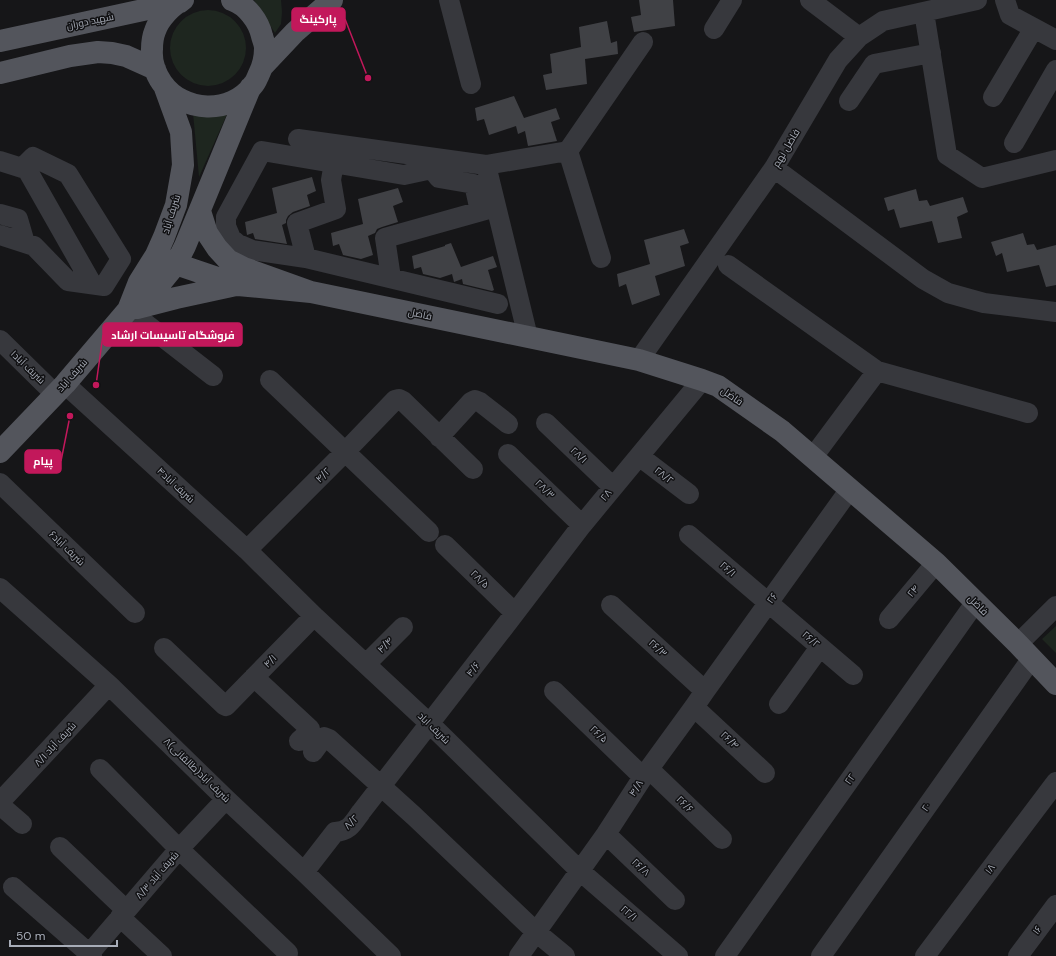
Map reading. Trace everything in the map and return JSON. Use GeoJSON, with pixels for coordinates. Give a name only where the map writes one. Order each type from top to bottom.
{"type":"FeatureCollection","features":[{"type":"Feature","properties":{"kind":"main road"},"geometry":{"type":"LineString","coordinates":[[181,1],[165,14],[155,31],[152,50],[154,69],[165,88],[178,98],[194,105],[211,107],[227,104],[242,96],[254,84],[262,67],[265,48],[261,30],[251,14],[237,2],[232,0]]}},
{"type":"Feature","properties":{"kind":"main road"},"geometry":{"type":"LineString","coordinates":[[262,67],[295,32],[332,0]]}},
{"type":"Feature","properties":{"kind":"main road","name":"شهید دوران"},"geometry":{"type":"LineString","coordinates":[[0,41],[181,1]]}},
{"type":"Feature","properties":{"kind":"main road"},"geometry":{"type":"LineString","coordinates":[[0,73],[70,56],[98,52],[112,52],[126,56],[154,69]]}},
{"type":"Feature","properties":{"kind":"main road","name":"شریف آباد"},"geometry":{"type":"LineString","coordinates":[[128,310],[139,282],[156,255],[164,237],[176,205],[183,165],[181,132],[165,88]]}},
{"type":"Feature","properties":{"kind":"main road"},"geometry":{"type":"LineString","coordinates":[[176,264],[186,246],[250,88]]}},
{"type":"Feature","properties":{"kind":"main road"},"geometry":{"type":"LineString","coordinates":[[200,211],[207,232],[217,248],[228,260],[244,268],[311,292]]}},
{"type":"Feature","properties":{"kind":"main road"},"geometry":{"type":"LineString","coordinates":[[156,255],[176,264],[238,284],[311,292]]}},
{"type":"Feature","properties":{"kind":"main road","name":"شریف اباد"},"geometry":{"type":"LineString","coordinates":[[0,452],[60,389],[128,310],[154,291],[176,264]]}},
{"type":"Feature","properties":{"kind":"main road"},"geometry":{"type":"LineString","coordinates":[[128,310],[238,284]]}},
{"type":"Feature","properties":{"kind":"main road","name":"فاضل"},"geometry":{"type":"LineString","coordinates":[[311,292],[639,360],[718,386],[782,430],[936,563],[1025,651],[1056,684]]}},
{"type":"Feature","properties":{"kind":"street"},"geometry":{"type":"LineString","coordinates":[[449,0],[471,84]]}},
{"type":"Feature","properties":{"kind":"street"},"geometry":{"type":"LineString","coordinates":[[714,29],[732,0]]}},
{"type":"Feature","properties":{"kind":"street"},"geometry":{"type":"LineString","coordinates":[[810,0],[859,37]]}},
{"type":"Feature","properties":{"kind":"street","name":"فاضل نهم"},"geometry":{"type":"LineString","coordinates":[[639,360],[774,168],[838,60],[859,37],[883,21],[977,0]]}},
{"type":"Feature","properties":{"kind":"street"},"geometry":{"type":"LineString","coordinates":[[1005,0],[1010,15],[1056,40]]}},
{"type":"Feature","properties":{"kind":"street"},"geometry":{"type":"LineString","coordinates":[[924,12],[947,155],[982,178],[1056,160]]}},
{"type":"Feature","properties":{"kind":"street"},"geometry":{"type":"LineString","coordinates":[[993,97],[1034,28]]}},
{"type":"Feature","properties":{"kind":"street"},"geometry":{"type":"LineString","coordinates":[[298,139],[486,165],[568,151],[643,42]]}},
{"type":"Feature","properties":{"kind":"street"},"geometry":{"type":"LineString","coordinates":[[849,101],[874,64],[931,53]]}},
{"type":"Feature","properties":{"kind":"street"},"geometry":{"type":"LineString","coordinates":[[1014,143],[1056,70]]}},
{"type":"Feature","properties":{"kind":"street"},"geometry":{"type":"LineString","coordinates":[[498,304],[306,258],[252,250],[238,244],[230,238],[226,226],[226,217],[262,151],[404,175],[432,169],[439,178],[474,184],[488,209],[528,337]]}},
{"type":"Feature","properties":{"kind":"street"},"geometry":{"type":"LineString","coordinates":[[568,151],[601,258]]}},
{"type":"Feature","properties":{"kind":"street"},"geometry":{"type":"LineString","coordinates":[[0,162],[22,168],[33,157],[68,174],[121,259],[104,286],[68,281],[34,246],[0,235]]}},
{"type":"Feature","properties":{"kind":"street"},"geometry":{"type":"LineString","coordinates":[[306,258],[297,223],[336,209],[331,180],[334,163]]}},
{"type":"Feature","properties":{"kind":"street"},"geometry":{"type":"LineString","coordinates":[[486,165],[488,209]]}},
{"type":"Feature","properties":{"kind":"street"},"geometry":{"type":"LineString","coordinates":[[25,166],[92,284]]}},
{"type":"Feature","properties":{"kind":"street"},"geometry":{"type":"LineString","coordinates":[[774,168],[923,279],[948,293],[984,303],[1056,312]]}},
{"type":"Feature","properties":{"kind":"street"},"geometry":{"type":"LineString","coordinates":[[391,278],[385,238],[488,209]]}},
{"type":"Feature","properties":{"kind":"street"},"geometry":{"type":"LineString","coordinates":[[0,214],[18,219],[25,243]]}},
{"type":"Feature","properties":{"kind":"street"},"geometry":{"type":"LineString","coordinates":[[728,265],[877,371],[1028,413]]}},
{"type":"Feature","properties":{"kind":"street"},"geometry":{"type":"LineString","coordinates":[[128,310],[213,376]]}},
{"type":"Feature","properties":{"kind":"street","name":"شریف آباد۱"},"geometry":{"type":"LineString","coordinates":[[0,340],[60,389]]}},
{"type":"Feature","properties":{"kind":"street"},"geometry":{"type":"LineString","coordinates":[[813,457],[877,371]]}},
{"type":"Feature","properties":{"kind":"street"},"geometry":{"type":"LineString","coordinates":[[270,380],[429,532]]}},
{"type":"Feature","properties":{"kind":"street","name":"۲۸"},"geometry":{"type":"LineString","coordinates":[[515,614],[582,525],[702,380]]}},
{"type":"Feature","properties":{"kind":"street","name":"۴شریف آباد"},"geometry":{"type":"LineString","coordinates":[[60,389],[247,550],[285,587]]}},
{"type":"Feature","properties":{"kind":"street","name":"۴/۲"},"geometry":{"type":"LineString","coordinates":[[247,550],[395,400],[399,399],[403,401],[439,437]]}},
{"type":"Feature","properties":{"kind":"street"},"geometry":{"type":"LineString","coordinates":[[473,469],[439,437],[470,402],[475,400],[480,402],[508,424]]}},
{"type":"Feature","properties":{"kind":"street","name":"۲۸/۱"},"geometry":{"type":"LineString","coordinates":[[546,423],[613,487]]}},
{"type":"Feature","properties":{"kind":"street","name":"۲۸/۳"},"geometry":{"type":"LineString","coordinates":[[508,454],[582,525]]}},
{"type":"Feature","properties":{"kind":"street","name":"۲۸/۲"},"geometry":{"type":"LineString","coordinates":[[639,456],[689,494]]}},
{"type":"Feature","properties":{"kind":"street","name":"شریف آباد۶"},"geometry":{"type":"LineString","coordinates":[[0,482],[135,612]]}},
{"type":"Feature","properties":{"kind":"street","name":"۲۶"},"geometry":{"type":"LineString","coordinates":[[700,699],[850,489]]}},
{"type":"Feature","properties":{"kind":"street","name":"۲۶/۱"},"geometry":{"type":"LineString","coordinates":[[689,535],[768,603]]}},
{"type":"Feature","properties":{"kind":"street","name":"۲۸/۵"},"geometry":{"type":"LineString","coordinates":[[445,545],[515,614]]}},
{"type":"Feature","properties":{"kind":"street","name":"۲۴"},"geometry":{"type":"LineString","coordinates":[[889,620],[936,563]]}},
{"type":"Feature","properties":{"kind":"street","name":"شریف اباد"},"geometry":{"type":"LineString","coordinates":[[285,587],[430,724],[580,871]]}},
{"type":"Feature","properties":{"kind":"street","name":"۸شریف آباد(طالقانی)"},"geometry":{"type":"LineString","coordinates":[[0,588],[109,685],[390,956]]}},
{"type":"Feature","properties":{"kind":"street","name":"۲۶/۲"},"geometry":{"type":"LineString","coordinates":[[768,603],[853,675]]}},
{"type":"Feature","properties":{"kind":"street","name":"۲۲"},"geometry":{"type":"LineString","coordinates":[[725,956],[976,603]]}},
{"type":"Feature","properties":{"kind":"street","name":"۲۶/۳"},"geometry":{"type":"LineString","coordinates":[[611,605],[700,699]]}},
{"type":"Feature","properties":{"kind":"street","name":"۲۰"},"geometry":{"type":"LineString","coordinates":[[821,956],[1056,606]]}},
{"type":"Feature","properties":{"kind":"street","name":"۴/۶"},"geometry":{"type":"LineString","coordinates":[[381,787],[515,614]]}},
{"type":"Feature","properties":{"kind":"street","name":"۴/۱"},"geometry":{"type":"LineString","coordinates":[[164,648],[226,706],[314,616]]}},
{"type":"Feature","properties":{"kind":"street","name":"۴/۴"},"geometry":{"type":"LineString","coordinates":[[367,664],[403,627]]}},
{"type":"Feature","properties":{"kind":"street"},"geometry":{"type":"LineString","coordinates":[[779,704],[820,647]]}},
{"type":"Feature","properties":{"kind":"street"},"geometry":{"type":"LineString","coordinates":[[254,677],[310,729],[306,746],[324,737],[329,739],[414,816],[536,932],[565,956]]}},
{"type":"Feature","properties":{"kind":"street","name":"شریف آباد ۸/۱"},"geometry":{"type":"LineString","coordinates":[[0,802],[109,685]]}},
{"type":"Feature","properties":{"kind":"street","name":"۲۶/۵"},"geometry":{"type":"LineString","coordinates":[[554,691],[646,773]]}},
{"type":"Feature","properties":{"kind":"street","name":"۴/۸"},"geometry":{"type":"LineString","coordinates":[[519,956],[606,834],[646,773],[700,699]]}},
{"type":"Feature","properties":{"kind":"street","name":"۲۶/۴"},"geometry":{"type":"LineString","coordinates":[[700,699],[765,773]]}},
{"type":"Feature","properties":{"kind":"street"},"geometry":{"type":"LineString","coordinates":[[100,769],[180,849],[288,953]]}},
{"type":"Feature","properties":{"kind":"street","name":"۲۶/۶"},"geometry":{"type":"LineString","coordinates":[[646,773],[722,839]]}},
{"type":"Feature","properties":{"kind":"street","name":"۱۸"},"geometry":{"type":"LineString","coordinates":[[925,956],[1056,782]]}},
{"type":"Feature","properties":{"kind":"street","name":"۸/۲"},"geometry":{"type":"LineString","coordinates":[[304,872],[335,832],[340,832],[347,829],[381,787]]}},
{"type":"Feature","properties":{"kind":"street","name":"شریف آباد ۸/۳"},"geometry":{"type":"LineString","coordinates":[[90,955],[123,914],[226,798]]}},
{"type":"Feature","properties":{"kind":"street"},"geometry":{"type":"LineString","coordinates":[[0,805],[22,824]]}},
{"type":"Feature","properties":{"kind":"street","name":"۲۶/۸"},"geometry":{"type":"LineString","coordinates":[[606,834],[675,900]]}},
{"type":"Feature","properties":{"kind":"street"},"geometry":{"type":"LineString","coordinates":[[60,846],[162,956]]}},
{"type":"Feature","properties":{"kind":"street","name":"۲۲/۱"},"geometry":{"type":"LineString","coordinates":[[580,871],[678,956]]}},
{"type":"Feature","properties":{"kind":"street"},"geometry":{"type":"LineString","coordinates":[[13,887],[90,955]]}},
{"type":"Feature","properties":{"kind":"street","name":"۱۶"},"geometry":{"type":"LineString","coordinates":[[1018,956],[1056,905]]}},
{"type":"Feature","properties":{"kind":"shaded area"},"geometry":{"type":"Polygon","coordinates":[[[254,0],[281,0],[281,24],[275,33],[254,0]]]}},
{"type":"Feature","properties":{"kind":"shaded area"},"geometry":{"type":"Polygon","coordinates":[[[201,10],[215,10],[229,16],[240,27],[246,41],[246,55],[243,63],[235,75],[229,80],[215,86],[201,86],[187,80],[176,69],[170,55],[170,41],[176,27],[187,16],[201,10]]]}},
{"type":"Feature","properties":{"kind":"shaded area"},"geometry":{"type":"Polygon","coordinates":[[[228,112],[199,177],[193,113],[228,112]]]}},
{"type":"Feature","properties":{"kind":"shaded area"},"geometry":{"type":"Polygon","coordinates":[[[1056,626],[1056,653],[1042,639],[1056,626]]]}},
{"type":"Feature","properties":{"kind":"building"},"geometry":{"type":"Polygon","coordinates":[[[639,0],[673,0],[675,26],[634,32],[631,17],[641,15],[639,0]]]}},
{"type":"Feature","properties":{"kind":"building"},"geometry":{"type":"Polygon","coordinates":[[[607,21],[611,43],[617,41],[618,54],[585,59],[587,84],[546,90],[543,75],[552,73],[550,54],[581,47],[579,27],[607,21]]]}},
{"type":"Feature","properties":{"kind":"building"},"geometry":{"type":"Polygon","coordinates":[[[514,96],[524,118],[556,108],[560,119],[551,122],[557,141],[528,146],[525,131],[518,134],[516,126],[489,135],[484,119],[477,121],[475,108],[514,96]]]}},
{"type":"Feature","properties":{"kind":"building"},"geometry":{"type":"Polygon","coordinates":[[[312,177],[316,191],[307,195],[310,206],[293,212],[288,216],[286,223],[282,225],[287,244],[255,239],[253,233],[247,235],[245,222],[277,213],[272,188],[312,177]]]}},
{"type":"Feature","properties":{"kind":"building"},"geometry":{"type":"Polygon","coordinates":[[[398,188],[403,202],[393,206],[398,222],[377,229],[375,233],[368,236],[373,255],[361,259],[343,255],[339,244],[333,246],[331,233],[363,224],[358,199],[398,188]]]}},
{"type":"Feature","properties":{"kind":"building"},"geometry":{"type":"Polygon","coordinates":[[[916,189],[919,201],[927,200],[930,206],[963,197],[968,212],[957,217],[962,238],[938,243],[932,221],[900,228],[894,209],[888,211],[884,198],[916,189]]]}},
{"type":"Feature","properties":{"kind":"building"},"geometry":{"type":"Polygon","coordinates":[[[684,229],[689,243],[680,246],[685,266],[655,276],[660,295],[632,305],[626,284],[619,287],[617,274],[650,264],[644,240],[684,229]]]}},
{"type":"Feature","properties":{"kind":"building"},"geometry":{"type":"Polygon","coordinates":[[[1023,233],[1027,245],[1034,244],[1037,250],[1056,245],[1056,285],[1046,287],[1039,265],[1007,272],[1002,253],[996,256],[991,242],[1023,233]]]}},
{"type":"Feature","properties":{"kind":"building"},"geometry":{"type":"Polygon","coordinates":[[[451,243],[461,267],[493,256],[497,267],[488,270],[494,290],[492,291],[463,284],[462,279],[454,282],[452,274],[440,278],[423,274],[421,267],[414,269],[412,256],[451,243]]]}},
{"type":"Feature","properties":{"kind":"place","name":"پارکینگ"},"geometry":{"type":"Point","coordinates":[368,78]}},
{"type":"Feature","properties":{"kind":"place","name":"فروشگاه تاسیسات ارشاد"},"geometry":{"type":"Point","coordinates":[96,385]}},
{"type":"Feature","properties":{"kind":"place","name":"پیام"},"geometry":{"type":"Point","coordinates":[70,416]}}]}
